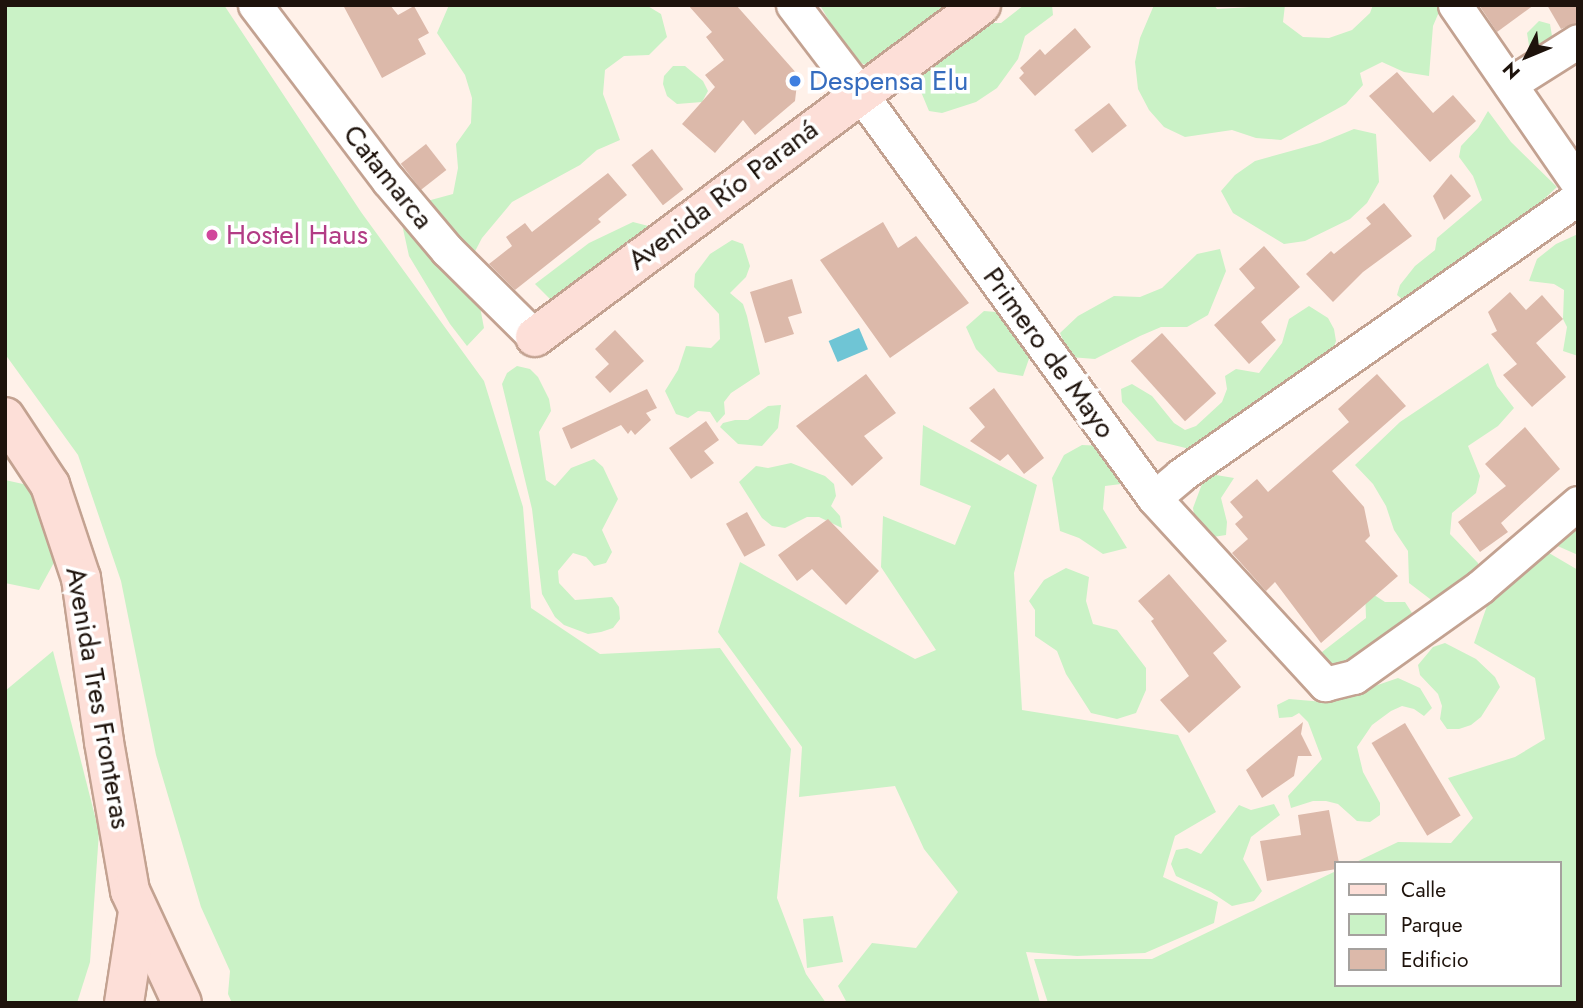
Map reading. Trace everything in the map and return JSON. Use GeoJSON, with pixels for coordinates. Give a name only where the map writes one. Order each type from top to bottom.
{"type":"FeatureCollection","features":[{"type":"Feature","properties":{"kind":"main road","name":"Avenida Río Paraná"},"geometry":{"type":"LineString","coordinates":[[535,337],[978,7]]}},
{"type":"Feature","properties":{"kind":"main road","name":"Avenida Tres Fronteras"},"geometry":{"type":"LineString","coordinates":[[5,417],[50,485],[81,578],[106,755],[130,891],[182,1003]]}},
{"type":"Feature","properties":{"kind":"main road"},"geometry":{"type":"LineString","coordinates":[[124,1003],[138,911]]}},
{"type":"Feature","properties":{"kind":"street","name":"Catamarca"},"geometry":{"type":"LineString","coordinates":[[255,5],[388,180],[447,250],[535,337]]}},
{"type":"Feature","properties":{"kind":"street","name":"Primero de Mayo"},"geometry":{"type":"LineString","coordinates":[[793,5],[1154,498],[1325,684],[1354,677],[1480,587],[1578,503]]}},
{"type":"Feature","properties":{"kind":"street"},"geometry":{"type":"LineString","coordinates":[[1455,5],[1578,183]]}},
{"type":"Feature","properties":{"kind":"street"},"geometry":{"type":"LineString","coordinates":[[1510,84],[1578,41]]}},
{"type":"Feature","properties":{"kind":"street"},"geometry":{"type":"LineString","coordinates":[[1154,498],[1181,475],[1578,198]]}},
{"type":"Feature","properties":{"kind":"green space"},"geometry":{"type":"Polygon","coordinates":[[[5,5],[224,5],[361,212],[484,381],[523,507],[531,608],[600,654],[720,648],[791,749],[777,898],[806,974],[826,1003],[232,1003],[228,994],[230,971],[201,907],[156,755],[121,581],[78,455],[5,354],[5,5]]]}},
{"type":"Feature","properties":{"kind":"green space"},"geometry":{"type":"Polygon","coordinates":[[[449,5],[646,5],[661,14],[667,37],[649,55],[624,56],[605,70],[603,94],[620,140],[597,150],[580,165],[512,202],[482,238],[471,259],[484,328],[467,346],[450,324],[409,256],[398,206],[405,207],[453,194],[458,168],[456,144],[471,123],[472,98],[465,75],[437,33],[449,5]]]}},
{"type":"Feature","properties":{"kind":"green space"},"geometry":{"type":"Polygon","coordinates":[[[820,5],[942,5],[944,11],[872,68],[850,58],[820,5]]]}},
{"type":"Feature","properties":{"kind":"green space"},"geometry":{"type":"Polygon","coordinates":[[[1024,5],[1052,5],[1053,15],[1025,36],[1018,59],[997,88],[976,102],[942,113],[929,111],[914,75],[977,23],[1001,23],[1024,5]]]}},
{"type":"Feature","properties":{"kind":"green space"},"geometry":{"type":"Polygon","coordinates":[[[1154,5],[1214,5],[1217,9],[1285,5],[1283,22],[1303,37],[1329,38],[1352,30],[1370,13],[1373,5],[1442,5],[1433,26],[1429,76],[1404,72],[1382,62],[1360,73],[1363,85],[1346,104],[1281,140],[1256,138],[1232,130],[1185,137],[1164,127],[1149,110],[1138,89],[1135,62],[1140,38],[1154,5]]]}},
{"type":"Feature","properties":{"kind":"green space"},"geometry":{"type":"Polygon","coordinates":[[[1539,21],[1550,24],[1554,48],[1531,58],[1527,33],[1539,21]]]}},
{"type":"Feature","properties":{"kind":"green space"},"geometry":{"type":"Polygon","coordinates":[[[673,66],[685,66],[703,81],[708,91],[702,102],[677,104],[667,96],[663,84],[664,76],[673,66]]]}},
{"type":"Feature","properties":{"kind":"green space"},"geometry":{"type":"Polygon","coordinates":[[[1488,111],[1511,142],[1557,187],[1529,213],[1507,225],[1407,303],[1397,295],[1400,285],[1415,266],[1435,250],[1437,238],[1482,200],[1473,176],[1459,157],[1461,146],[1478,128],[1488,111]]]}},
{"type":"Feature","properties":{"kind":"green space"},"geometry":{"type":"Polygon","coordinates":[[[1354,129],[1376,134],[1379,182],[1367,203],[1350,219],[1305,241],[1284,244],[1233,213],[1221,191],[1235,175],[1255,161],[1320,143],[1354,129]]]}},
{"type":"Feature","properties":{"kind":"green space"},"geometry":{"type":"Polygon","coordinates":[[[633,222],[656,228],[553,302],[535,284],[589,243],[633,222]]]}},
{"type":"Feature","properties":{"kind":"green space"},"geometry":{"type":"Polygon","coordinates":[[[1578,234],[1578,356],[1563,351],[1567,327],[1563,319],[1564,290],[1554,284],[1529,281],[1537,259],[1556,244],[1578,234]]]}},
{"type":"Feature","properties":{"kind":"green space"},"geometry":{"type":"Polygon","coordinates":[[[732,240],[743,244],[750,266],[746,277],[730,293],[743,304],[760,374],[731,393],[724,402],[725,414],[717,423],[710,412],[698,411],[688,418],[676,414],[665,391],[678,370],[686,346],[711,348],[720,339],[719,314],[694,287],[695,274],[710,254],[732,240]]]}},
{"type":"Feature","properties":{"kind":"green space"},"geometry":{"type":"Polygon","coordinates":[[[1220,249],[1226,271],[1208,315],[1187,327],[1161,327],[1095,359],[1070,357],[1060,333],[1078,316],[1114,296],[1140,297],[1162,288],[1197,254],[1220,249]]]}},
{"type":"Feature","properties":{"kind":"green space"},"geometry":{"type":"Polygon","coordinates":[[[1309,306],[1328,318],[1334,329],[1336,341],[1332,352],[1194,450],[1157,441],[1122,402],[1121,389],[1132,384],[1152,396],[1174,423],[1185,430],[1196,426],[1222,402],[1227,389],[1225,376],[1236,369],[1259,373],[1282,343],[1289,319],[1309,306]]]}},
{"type":"Feature","properties":{"kind":"green space"},"geometry":{"type":"Polygon","coordinates":[[[984,311],[1008,313],[1031,353],[1023,376],[998,372],[976,349],[966,327],[984,311]]]}},
{"type":"Feature","properties":{"kind":"green space"},"geometry":{"type":"Polygon","coordinates":[[[1488,363],[1497,386],[1514,408],[1498,426],[1468,446],[1480,476],[1476,493],[1452,513],[1450,534],[1478,563],[1480,587],[1434,602],[1409,583],[1408,551],[1394,530],[1386,506],[1373,484],[1355,465],[1400,422],[1488,363]]]}},
{"type":"Feature","properties":{"kind":"green space"},"geometry":{"type":"Polygon","coordinates":[[[517,366],[530,369],[538,377],[549,399],[551,411],[539,432],[546,480],[555,486],[571,468],[594,459],[603,467],[618,499],[602,530],[612,552],[606,563],[594,566],[586,557],[573,553],[558,571],[559,583],[575,600],[612,597],[619,607],[620,619],[613,628],[588,634],[564,625],[555,617],[542,594],[532,509],[502,384],[507,373],[517,366]]]}},
{"type":"Feature","properties":{"kind":"green space"},"geometry":{"type":"Polygon","coordinates":[[[781,405],[778,428],[762,446],[738,444],[720,427],[723,423],[735,420],[748,420],[768,406],[781,405]]]}},
{"type":"Feature","properties":{"kind":"green space"},"geometry":{"type":"Polygon","coordinates":[[[923,425],[1037,485],[1014,573],[1022,710],[1178,735],[1216,812],[1175,836],[1163,877],[1218,902],[1214,923],[1145,953],[1077,956],[1026,952],[1040,1003],[847,1003],[838,986],[872,943],[916,948],[958,892],[924,849],[895,786],[799,797],[802,747],[718,632],[740,562],[915,659],[936,650],[881,567],[883,516],[955,545],[971,506],[920,485],[923,425]]]}},
{"type":"Feature","properties":{"kind":"green space"},"geometry":{"type":"Polygon","coordinates":[[[1082,445],[1105,446],[1129,483],[1105,486],[1103,509],[1127,548],[1103,554],[1079,538],[1060,531],[1052,478],[1064,455],[1082,445]]]}},
{"type":"Feature","properties":{"kind":"green space"},"geometry":{"type":"Polygon","coordinates":[[[791,463],[825,476],[834,484],[836,496],[831,506],[840,516],[842,528],[819,517],[807,517],[785,528],[772,526],[762,518],[739,482],[756,466],[768,468],[791,463]]]}},
{"type":"Feature","properties":{"kind":"green space"},"geometry":{"type":"Polygon","coordinates":[[[1210,474],[1234,478],[1221,498],[1227,522],[1226,535],[1213,537],[1203,531],[1195,521],[1193,508],[1202,484],[1210,474]]]}},
{"type":"Feature","properties":{"kind":"green space"},"geometry":{"type":"Polygon","coordinates":[[[5,480],[41,488],[57,557],[39,590],[5,583],[5,480]]]}},
{"type":"Feature","properties":{"kind":"green space"},"geometry":{"type":"Polygon","coordinates":[[[1578,516],[1578,555],[1553,544],[1578,516]]]}},
{"type":"Feature","properties":{"kind":"green space"},"geometry":{"type":"Polygon","coordinates":[[[1549,553],[1578,570],[1578,1003],[1048,1003],[1034,959],[1152,959],[1334,872],[1334,987],[1562,987],[1562,861],[1358,861],[1398,842],[1451,843],[1473,818],[1448,778],[1515,757],[1545,739],[1535,678],[1474,643],[1502,563],[1549,553]]]}},
{"type":"Feature","properties":{"kind":"green space"},"geometry":{"type":"Polygon","coordinates":[[[1066,568],[1089,577],[1086,601],[1093,624],[1117,630],[1146,668],[1146,690],[1136,713],[1117,719],[1091,713],[1066,674],[1057,651],[1035,636],[1035,610],[1029,601],[1044,580],[1066,568]]]}},
{"type":"Feature","properties":{"kind":"green space"},"geometry":{"type":"Polygon","coordinates":[[[1365,589],[1385,602],[1405,602],[1412,613],[1409,625],[1325,684],[1322,652],[1366,618],[1365,589]]]}},
{"type":"Feature","properties":{"kind":"green space"},"geometry":{"type":"Polygon","coordinates":[[[1445,643],[1476,659],[1495,677],[1500,687],[1481,717],[1471,725],[1459,729],[1447,729],[1440,719],[1442,706],[1438,694],[1420,675],[1418,665],[1433,647],[1445,643]]]}},
{"type":"Feature","properties":{"kind":"green space"},"geometry":{"type":"Polygon","coordinates":[[[53,651],[99,832],[90,962],[77,1003],[5,1003],[5,691],[53,651]]]}},
{"type":"Feature","properties":{"kind":"green space"},"geometry":{"type":"Polygon","coordinates":[[[1398,678],[1420,688],[1432,708],[1424,716],[1414,709],[1402,706],[1391,711],[1372,725],[1357,747],[1363,772],[1380,803],[1380,815],[1370,822],[1357,821],[1338,804],[1326,801],[1313,801],[1291,808],[1288,796],[1322,759],[1308,722],[1299,713],[1292,717],[1279,718],[1277,705],[1289,699],[1324,702],[1398,678]]]}},
{"type":"Feature","properties":{"kind":"green space"},"geometry":{"type":"Polygon","coordinates":[[[1274,804],[1280,815],[1251,837],[1243,859],[1262,891],[1254,901],[1232,906],[1211,892],[1176,876],[1171,864],[1176,850],[1187,848],[1201,854],[1239,805],[1251,810],[1274,804]]]}},
{"type":"Feature","properties":{"kind":"green space"},"geometry":{"type":"Polygon","coordinates":[[[833,916],[843,962],[807,968],[803,919],[833,916]]]}},
{"type":"Feature","properties":{"kind":"water"},"geometry":{"type":"Polygon","coordinates":[[[859,328],[868,349],[838,362],[829,341],[859,328]]]}},
{"type":"Feature","properties":{"kind":"building"},"geometry":{"type":"Polygon","coordinates":[[[343,5],[390,5],[398,15],[414,6],[429,33],[418,39],[426,54],[382,78],[343,5]]]}},
{"type":"Feature","properties":{"kind":"building"},"geometry":{"type":"Polygon","coordinates":[[[688,5],[736,5],[798,75],[795,101],[755,135],[743,120],[715,153],[682,124],[715,87],[705,75],[724,60],[706,37],[712,32],[688,5]]]}},
{"type":"Feature","properties":{"kind":"building"},"geometry":{"type":"Polygon","coordinates":[[[1479,5],[1534,5],[1497,32],[1479,5]]]}},
{"type":"Feature","properties":{"kind":"building"},"geometry":{"type":"Polygon","coordinates":[[[1547,5],[1578,5],[1578,22],[1561,29],[1547,5]]]}},
{"type":"Feature","properties":{"kind":"building"},"geometry":{"type":"Polygon","coordinates":[[[1075,28],[1091,47],[1035,96],[1019,78],[1024,73],[1020,68],[1040,49],[1045,55],[1075,28]]]}},
{"type":"Feature","properties":{"kind":"building"},"geometry":{"type":"Polygon","coordinates":[[[1397,72],[1433,113],[1453,95],[1476,121],[1430,162],[1369,96],[1397,72]]]}},
{"type":"Feature","properties":{"kind":"building"},"geometry":{"type":"Polygon","coordinates":[[[1109,103],[1127,126],[1092,153],[1074,130],[1109,103]]]}},
{"type":"Feature","properties":{"kind":"building"},"geometry":{"type":"Polygon","coordinates":[[[426,144],[446,170],[421,190],[401,164],[426,144]]]}},
{"type":"Feature","properties":{"kind":"building"},"geometry":{"type":"Polygon","coordinates":[[[652,149],[683,189],[663,205],[632,165],[652,149]]]}},
{"type":"Feature","properties":{"kind":"building"},"geometry":{"type":"Polygon","coordinates":[[[608,173],[627,195],[598,219],[601,222],[515,290],[489,264],[512,246],[506,237],[525,223],[532,232],[608,173]]]}},
{"type":"Feature","properties":{"kind":"building"},"geometry":{"type":"Polygon","coordinates":[[[1451,174],[1471,196],[1444,220],[1433,196],[1451,174]]]}},
{"type":"Feature","properties":{"kind":"building"},"geometry":{"type":"Polygon","coordinates":[[[1384,203],[1412,236],[1363,272],[1333,302],[1306,274],[1331,251],[1334,254],[1371,224],[1366,218],[1384,203]]]}},
{"type":"Feature","properties":{"kind":"building"},"geometry":{"type":"Polygon","coordinates":[[[883,222],[898,248],[916,236],[969,303],[890,358],[820,260],[883,222]]]}},
{"type":"Feature","properties":{"kind":"building"},"geometry":{"type":"Polygon","coordinates":[[[1264,246],[1300,287],[1261,322],[1276,340],[1249,364],[1214,325],[1255,288],[1239,269],[1264,246]]]}},
{"type":"Feature","properties":{"kind":"building"},"geometry":{"type":"Polygon","coordinates":[[[792,279],[802,313],[788,317],[794,334],[765,343],[750,292],[792,279]]]}},
{"type":"Feature","properties":{"kind":"building"},"geometry":{"type":"Polygon","coordinates":[[[1510,292],[1526,310],[1542,295],[1563,319],[1536,343],[1566,377],[1532,407],[1503,375],[1517,364],[1491,334],[1497,331],[1488,312],[1510,292]]]}},
{"type":"Feature","properties":{"kind":"building"},"geometry":{"type":"Polygon","coordinates":[[[615,330],[644,361],[610,393],[595,377],[609,364],[595,349],[615,330]]]}},
{"type":"Feature","properties":{"kind":"building"},"geometry":{"type":"Polygon","coordinates":[[[1162,333],[1216,393],[1185,421],[1131,361],[1162,333]]]}},
{"type":"Feature","properties":{"kind":"building"},"geometry":{"type":"Polygon","coordinates":[[[866,374],[896,413],[864,436],[883,458],[852,486],[796,426],[866,374]]]}},
{"type":"Feature","properties":{"kind":"building"},"geometry":{"type":"Polygon","coordinates":[[[1377,374],[1406,406],[1332,471],[1364,507],[1370,536],[1365,541],[1398,576],[1321,643],[1275,582],[1266,591],[1232,553],[1248,539],[1235,524],[1243,517],[1230,502],[1257,479],[1268,492],[1349,422],[1338,409],[1377,374]]]}},
{"type":"Feature","properties":{"kind":"building"},"geometry":{"type":"Polygon","coordinates":[[[994,388],[1044,458],[1024,474],[1008,454],[1000,461],[970,441],[985,427],[969,408],[994,388]]]}},
{"type":"Feature","properties":{"kind":"building"},"geometry":{"type":"Polygon","coordinates":[[[647,389],[657,408],[646,413],[651,420],[635,435],[631,430],[628,434],[621,425],[571,449],[562,428],[647,389]]]}},
{"type":"Feature","properties":{"kind":"building"},"geometry":{"type":"Polygon","coordinates":[[[706,421],[719,440],[704,451],[714,463],[691,479],[669,448],[706,421]]]}},
{"type":"Feature","properties":{"kind":"building"},"geometry":{"type":"Polygon","coordinates":[[[1525,427],[1560,469],[1501,523],[1508,532],[1480,552],[1458,522],[1506,486],[1485,464],[1525,427]]]}},
{"type":"Feature","properties":{"kind":"building"},"geometry":{"type":"Polygon","coordinates":[[[747,512],[765,545],[744,557],[726,524],[747,512]]]}},
{"type":"Feature","properties":{"kind":"building"},"geometry":{"type":"Polygon","coordinates":[[[828,519],[879,571],[846,605],[812,569],[797,581],[778,555],[828,519]]]}},
{"type":"Feature","properties":{"kind":"building"},"geometry":{"type":"Polygon","coordinates":[[[1169,574],[1227,641],[1213,653],[1241,687],[1189,733],[1160,700],[1189,676],[1151,621],[1154,619],[1138,601],[1169,574]]]}},
{"type":"Feature","properties":{"kind":"building"},"geometry":{"type":"Polygon","coordinates":[[[1303,722],[1301,734],[1312,756],[1298,756],[1294,776],[1262,798],[1246,770],[1303,722]]]}},
{"type":"Feature","properties":{"kind":"building"},"geometry":{"type":"Polygon","coordinates":[[[1405,723],[1461,816],[1427,836],[1372,743],[1405,723]]]}},
{"type":"Feature","properties":{"kind":"building"},"geometry":{"type":"Polygon","coordinates":[[[1329,810],[1339,861],[1334,861],[1334,869],[1267,881],[1260,841],[1301,835],[1298,815],[1329,810]]]}},
{"type":"Feature","properties":{"kind":"place","name":"Despensa Elu"},"geometry":{"type":"Point","coordinates":[795,81]}},
{"type":"Feature","properties":{"kind":"place","name":"Hostel Haus"},"geometry":{"type":"Point","coordinates":[212,235]}}]}
